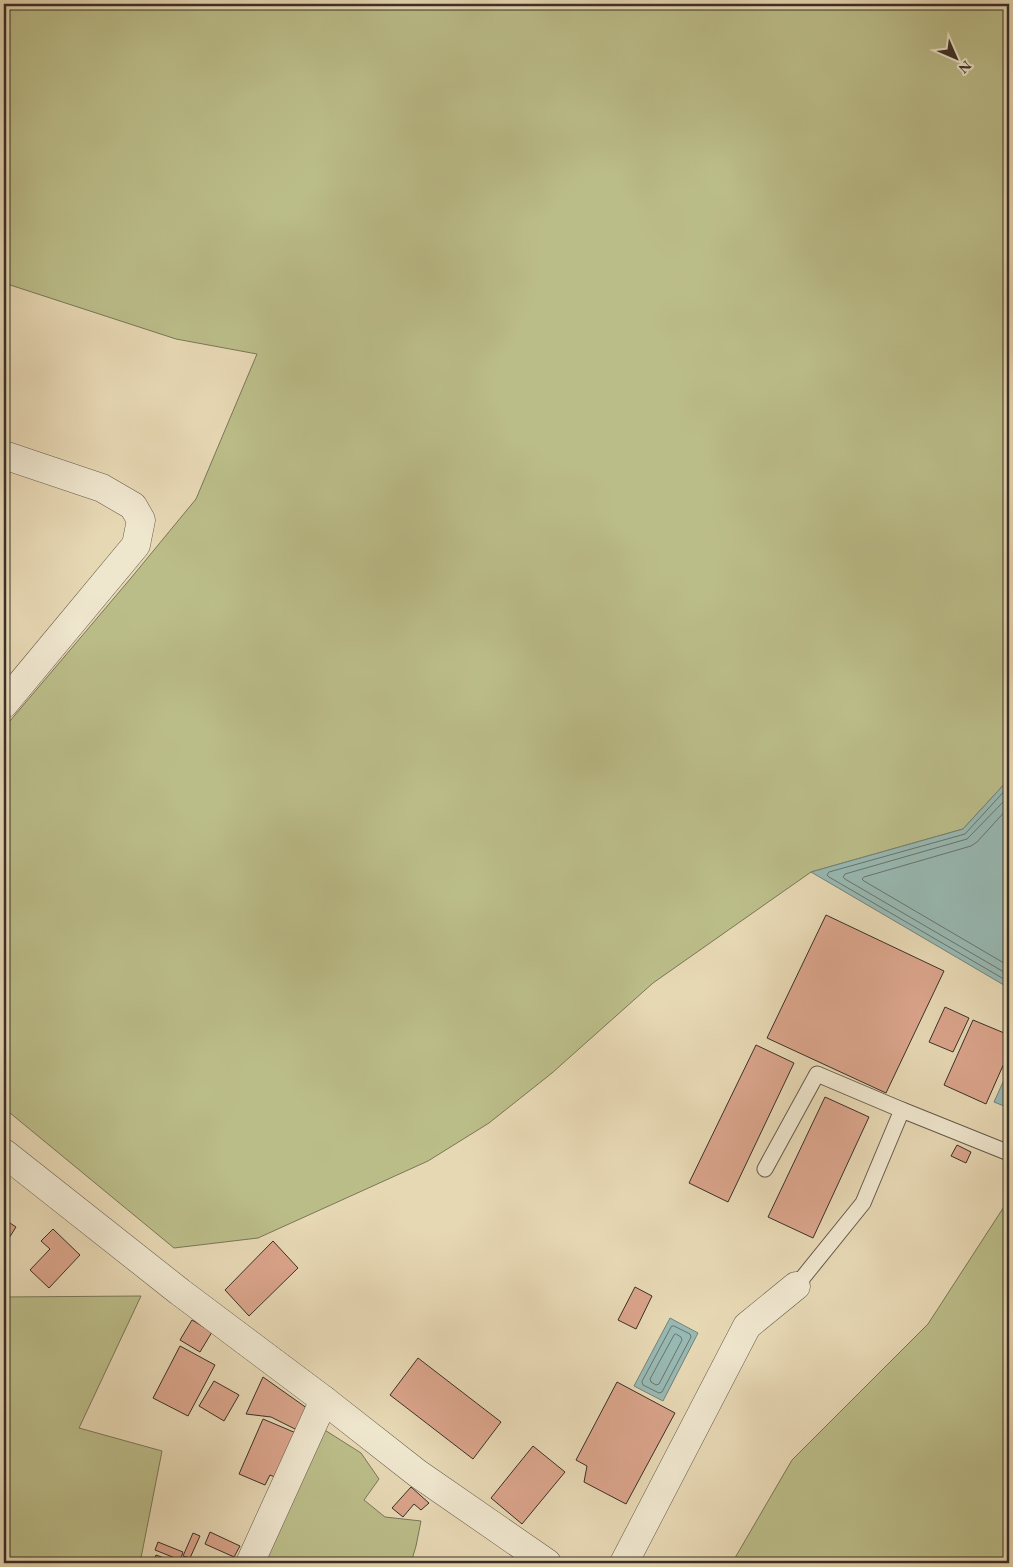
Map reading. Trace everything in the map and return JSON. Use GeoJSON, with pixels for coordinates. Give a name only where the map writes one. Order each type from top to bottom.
{"type":"FeatureCollection","features":[{"type":"Feature","properties":{"kind":"street"},"geometry":{"type":"LineString","coordinates":[[4,455],[102,488],[133,506],[140,520],[136,545],[4,704]]}},
{"type":"Feature","properties":{"kind":"street"},"geometry":{"type":"LineString","coordinates":[[4,1153],[180,1292],[324,1400],[417,1473],[547,1563]]}},
{"type":"Feature","properties":{"kind":"street"},"geometry":{"type":"LineString","coordinates":[[624,1563],[747,1326],[796,1286]]}},
{"type":"Feature","properties":{"kind":"street"},"geometry":{"type":"LineString","coordinates":[[250,1563],[324,1400]]}},
{"type":"Feature","properties":{"kind":"lane"},"geometry":{"type":"LineString","coordinates":[[765,1169],[818,1074],[1009,1153]]}},
{"type":"Feature","properties":{"kind":"lane"},"geometry":{"type":"LineString","coordinates":[[796,1286],[863,1203],[902,1110]]}},
{"type":"Feature","properties":{"kind":"green space"},"geometry":{"type":"Polygon","coordinates":[[[4,4],[1009,4],[1009,779],[963,829],[811,872],[653,983],[552,1073],[489,1123],[428,1161],[258,1238],[174,1248],[4,1108],[4,728],[196,499],[257,354],[176,339],[4,283],[4,4]]]}},
{"type":"Feature","properties":{"kind":"green space"},"geometry":{"type":"Polygon","coordinates":[[[1009,1199],[1009,1563],[732,1563],[792,1460],[928,1324],[1009,1199]]]}},
{"type":"Feature","properties":{"kind":"green space"},"geometry":{"type":"Polygon","coordinates":[[[141,1296],[79,1428],[162,1451],[140,1563],[4,1563],[4,1297],[141,1296]]]}},
{"type":"Feature","properties":{"kind":"green space"},"geometry":{"type":"Polygon","coordinates":[[[320,1427],[361,1453],[379,1479],[364,1500],[385,1517],[421,1521],[411,1563],[263,1563],[320,1427]]]}},
{"type":"Feature","properties":{"kind":"water"},"geometry":{"type":"Polygon","coordinates":[[[1009,779],[1009,988],[811,872],[963,829],[1009,779]]]}},
{"type":"Feature","properties":{"kind":"water"},"geometry":{"type":"Polygon","coordinates":[[[1009,1072],[1009,1108],[994,1102],[1009,1072]]]}},
{"type":"Feature","properties":{"kind":"water"},"geometry":{"type":"Polygon","coordinates":[[[670,1318],[698,1333],[663,1401],[634,1386],[670,1318]]]}},
{"type":"Feature","properties":{"kind":"building"},"geometry":{"type":"Polygon","coordinates":[[[826,915],[944,971],[886,1093],[767,1038],[826,915]]]}},
{"type":"Feature","properties":{"kind":"building"},"geometry":{"type":"Polygon","coordinates":[[[945,1007],[969,1018],[953,1052],[929,1042],[945,1007]]]}},
{"type":"Feature","properties":{"kind":"building"},"geometry":{"type":"Polygon","coordinates":[[[973,1020],[1009,1035],[1009,1052],[986,1104],[944,1085],[973,1020]]]}},
{"type":"Feature","properties":{"kind":"building"},"geometry":{"type":"Polygon","coordinates":[[[756,1045],[794,1063],[728,1202],[689,1183],[756,1045]]]}},
{"type":"Feature","properties":{"kind":"building"},"geometry":{"type":"Polygon","coordinates":[[[825,1097],[869,1117],[813,1238],[768,1217],[825,1097]]]}},
{"type":"Feature","properties":{"kind":"building"},"geometry":{"type":"Polygon","coordinates":[[[957,1145],[971,1152],[966,1163],[951,1156],[957,1145]]]}},
{"type":"Feature","properties":{"kind":"building"},"geometry":{"type":"Polygon","coordinates":[[[4,1219],[16,1227],[4,1246],[4,1219]]]}},
{"type":"Feature","properties":{"kind":"building"},"geometry":{"type":"Polygon","coordinates":[[[53,1229],[80,1255],[49,1288],[30,1270],[50,1249],[41,1241],[53,1229]]]}},
{"type":"Feature","properties":{"kind":"building"},"geometry":{"type":"Polygon","coordinates":[[[273,1241],[298,1268],[249,1316],[225,1290],[273,1241]]]}},
{"type":"Feature","properties":{"kind":"building"},"geometry":{"type":"Polygon","coordinates":[[[635,1287],[652,1296],[636,1329],[618,1320],[635,1287]]]}},
{"type":"Feature","properties":{"kind":"building"},"geometry":{"type":"Polygon","coordinates":[[[192,1320],[212,1332],[200,1352],[180,1340],[192,1320]]]}},
{"type":"Feature","properties":{"kind":"building"},"geometry":{"type":"Polygon","coordinates":[[[180,1346],[215,1365],[188,1416],[153,1398],[180,1346]]]}},
{"type":"Feature","properties":{"kind":"building"},"geometry":{"type":"Polygon","coordinates":[[[418,1358],[501,1422],[473,1459],[390,1395],[418,1358]]]}},
{"type":"Feature","properties":{"kind":"building"},"geometry":{"type":"Polygon","coordinates":[[[263,1377],[311,1411],[301,1432],[271,1417],[246,1414],[263,1377]]]}},
{"type":"Feature","properties":{"kind":"building"},"geometry":{"type":"Polygon","coordinates":[[[214,1381],[239,1395],[224,1421],[199,1406],[214,1381]]]}},
{"type":"Feature","properties":{"kind":"building"},"geometry":{"type":"Polygon","coordinates":[[[617,1382],[675,1413],[626,1504],[584,1482],[587,1466],[576,1460],[617,1382]]]}},
{"type":"Feature","properties":{"kind":"building"},"geometry":{"type":"Polygon","coordinates":[[[263,1419],[296,1433],[277,1478],[270,1475],[265,1485],[239,1474],[263,1419]]]}},
{"type":"Feature","properties":{"kind":"building"},"geometry":{"type":"Polygon","coordinates":[[[533,1446],[565,1472],[522,1524],[491,1498],[533,1446]]]}},
{"type":"Feature","properties":{"kind":"building"},"geometry":{"type":"Polygon","coordinates":[[[411,1487],[429,1503],[421,1510],[414,1504],[403,1517],[392,1508],[411,1487]]]}},
{"type":"Feature","properties":{"kind":"building"},"geometry":{"type":"Polygon","coordinates":[[[210,1532],[240,1546],[234,1557],[205,1544],[210,1532]]]}},
{"type":"Feature","properties":{"kind":"building"},"geometry":{"type":"Polygon","coordinates":[[[193,1533],[200,1536],[190,1558],[183,1556],[193,1533]]]}},
{"type":"Feature","properties":{"kind":"building"},"geometry":{"type":"Polygon","coordinates":[[[158,1542],[183,1552],[180,1560],[155,1550],[158,1542]]]}},
{"type":"Feature","properties":{"kind":"building"},"geometry":{"type":"Polygon","coordinates":[[[156,1555],[178,1563],[153,1563],[156,1555]]]}}]}
